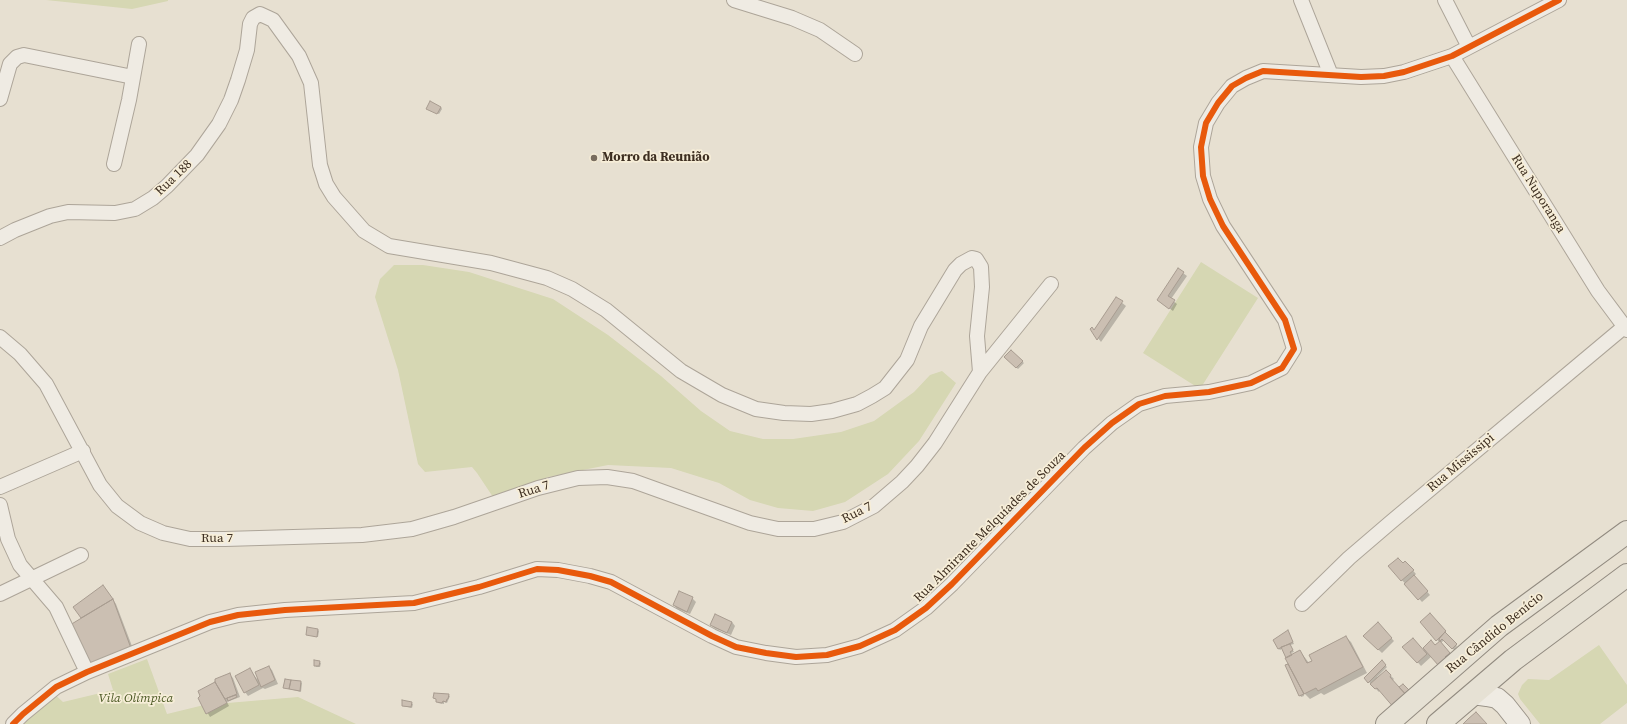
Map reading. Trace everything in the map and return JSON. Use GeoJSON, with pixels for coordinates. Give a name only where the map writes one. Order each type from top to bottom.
{"type":"FeatureCollection","features":[{"type":"Feature","properties":{"kind":"main road","name":"Rua Cândido Benício"},"geometry":{"type":"LineString","coordinates":[[1387,724],[1499,626],[1627,532]]}},
{"type":"Feature","properties":{"kind":"main road"},"geometry":{"type":"LineString","coordinates":[[1438,724],[1513,660],[1627,575]]}},
{"type":"Feature","properties":{"kind":"main road"},"geometry":{"type":"LineString","coordinates":[[1504,669],[1505,705]]}},
{"type":"Feature","properties":{"kind":"main road"},"geometry":{"type":"LineString","coordinates":[[1473,694],[1497,698],[1505,705],[1520,724]]}},
{"type":"Feature","properties":{"kind":"street"},"geometry":{"type":"LineString","coordinates":[[734,0],[792,18],[820,30],[855,54]]}},
{"type":"Feature","properties":{"kind":"street"},"geometry":{"type":"LineString","coordinates":[[1301,0],[1331,75]]}},
{"type":"Feature","properties":{"kind":"street"},"geometry":{"type":"LineString","coordinates":[[1445,0],[1469,47]]}},
{"type":"Feature","properties":{"kind":"street","name":"Rua Almirante Melquíades de Souza"},"geometry":{"type":"LineString","coordinates":[[13,724],[56,687],[87,672],[210,622],[238,615],[285,610],[414,602],[478,587],[537,569],[558,570],[590,576],[611,582],[712,636],[736,647],[766,653],[796,657],[827,655],[860,646],[895,630],[926,608],[952,584],[1084,448],[1112,423],[1139,404],[1165,396],[1209,392],[1251,383],[1282,368],[1294,349],[1285,320],[1223,226],[1210,198],[1203,176],[1201,147],[1206,123],[1218,103],[1232,86],[1263,71],[1361,78],[1404,72],[1452,56],[1559,0]]}},
{"type":"Feature","properties":{"kind":"street","name":"Rua 188"},"geometry":{"type":"LineString","coordinates":[[0,238],[15,230],[50,216],[68,212],[116,213],[135,209],[153,198],[167,186],[197,155],[219,124],[231,100],[238,80],[247,50],[250,24],[253,18],[260,14],[273,20],[299,56],[311,83],[320,165],[326,184],[334,198],[364,231],[388,246],[492,264],[547,278],[572,289],[606,310],[681,371],[722,395],[738,403],[756,409],[784,413],[811,414],[857,404],[885,388],[907,360],[921,326],[955,270],[961,264],[972,258],[976,259],[981,267],[982,287],[977,336],[980,372]]}},
{"type":"Feature","properties":{"kind":"street"},"geometry":{"type":"LineString","coordinates":[[114,164],[139,44]]}},
{"type":"Feature","properties":{"kind":"street"},"geometry":{"type":"LineString","coordinates":[[0,99],[4,67],[16,57],[24,56],[133,76]]}},
{"type":"Feature","properties":{"kind":"street","name":"Rua Nuporanga"},"geometry":{"type":"LineString","coordinates":[[1452,56],[1598,291],[1626,328]]}},
{"type":"Feature","properties":{"kind":"street","name":"Rua 7"},"geometry":{"type":"LineString","coordinates":[[0,337],[20,354],[46,384],[100,485],[117,506],[140,523],[162,533],[190,539],[225,539],[362,535],[412,529],[461,515],[538,488],[578,478],[607,477],[633,481],[750,523],[778,528],[814,528],[843,522],[874,506],[902,482],[935,443],[980,372],[1052,284]]}},
{"type":"Feature","properties":{"kind":"street","name":"Rua Mississipi"},"geometry":{"type":"LineString","coordinates":[[1302,604],[1349,558],[1391,522],[1626,328]]}},
{"type":"Feature","properties":{"kind":"street"},"geometry":{"type":"LineString","coordinates":[[0,487],[82,451]]}},
{"type":"Feature","properties":{"kind":"street"},"geometry":{"type":"LineString","coordinates":[[0,505],[8,539],[20,565],[56,607],[87,672]]}},
{"type":"Feature","properties":{"kind":"street"},"geometry":{"type":"LineString","coordinates":[[0,594],[81,555]]}},
{"type":"Feature","properties":{"kind":"green space"},"geometry":{"type":"Polygon","coordinates":[[[46,0],[168,0],[168,1],[132,9],[46,0]]]}},
{"type":"Feature","properties":{"kind":"green space"},"geometry":{"type":"Polygon","coordinates":[[[1201,262],[1258,298],[1200,389],[1143,353],[1201,262]]]}},
{"type":"Feature","properties":{"kind":"green space"},"geometry":{"type":"Polygon","coordinates":[[[394,265],[423,265],[469,272],[553,299],[608,335],[661,376],[701,411],[730,431],[763,439],[793,439],[841,432],[874,421],[914,392],[930,375],[942,371],[956,383],[919,441],[888,474],[845,502],[813,511],[778,508],[750,500],[719,483],[671,468],[608,465],[548,477],[504,497],[493,497],[472,467],[425,472],[418,464],[398,370],[375,297],[380,279],[394,265]]]}},
{"type":"Feature","properties":{"kind":"green space"},"geometry":{"type":"Polygon","coordinates":[[[1599,645],[1627,685],[1627,703],[1600,724],[1540,724],[1520,699],[1518,694],[1522,685],[1528,679],[1549,680],[1599,645]]]}},
{"type":"Feature","properties":{"kind":"green space","name":"Vila Olímpica"},"geometry":{"type":"Polygon","coordinates":[[[147,659],[167,714],[204,705],[298,697],[356,724],[14,724],[51,691],[63,702],[113,690],[108,674],[147,659]]]}},
{"type":"Feature","properties":{"kind":"building"},"geometry":{"type":"Polygon","coordinates":[[[430,101],[441,107],[437,114],[426,109],[430,101]]]}},
{"type":"Feature","properties":{"kind":"building"},"geometry":{"type":"Polygon","coordinates":[[[1178,268],[1184,272],[1168,296],[1175,300],[1169,309],[1157,300],[1178,268]]]}},
{"type":"Feature","properties":{"kind":"building"},"geometry":{"type":"Polygon","coordinates":[[[1116,297],[1123,301],[1097,340],[1090,329],[1092,327],[1094,330],[1116,297]]]}},
{"type":"Feature","properties":{"kind":"building"},"geometry":{"type":"Polygon","coordinates":[[[1011,350],[1023,361],[1016,368],[1004,357],[1011,350]]]}},
{"type":"Feature","properties":{"kind":"building"},"geometry":{"type":"Polygon","coordinates":[[[1398,558],[1403,563],[1405,561],[1414,570],[1401,581],[1388,566],[1398,558]]]}},
{"type":"Feature","properties":{"kind":"building"},"geometry":{"type":"Polygon","coordinates":[[[1414,575],[1428,591],[1418,600],[1404,584],[1414,575]]]}},
{"type":"Feature","properties":{"kind":"building"},"geometry":{"type":"Polygon","coordinates":[[[103,585],[113,599],[81,618],[73,607],[103,585]]]}},
{"type":"Feature","properties":{"kind":"building"},"geometry":{"type":"Polygon","coordinates":[[[679,591],[693,597],[687,612],[673,605],[679,591]]]}},
{"type":"Feature","properties":{"kind":"building"},"geometry":{"type":"Polygon","coordinates":[[[113,599],[132,651],[90,666],[70,625],[113,599]]]}},
{"type":"Feature","properties":{"kind":"building"},"geometry":{"type":"Polygon","coordinates":[[[1430,613],[1446,631],[1436,641],[1420,622],[1430,613]]]}},
{"type":"Feature","properties":{"kind":"building"},"geometry":{"type":"Polygon","coordinates":[[[715,614],[732,622],[727,633],[710,625],[715,614]]]}},
{"type":"Feature","properties":{"kind":"building"},"geometry":{"type":"Polygon","coordinates":[[[1378,622],[1392,638],[1378,650],[1363,636],[1378,622]]]}},
{"type":"Feature","properties":{"kind":"building"},"geometry":{"type":"Polygon","coordinates":[[[307,627],[318,629],[317,637],[306,635],[307,627]]]}},
{"type":"Feature","properties":{"kind":"building"},"geometry":{"type":"Polygon","coordinates":[[[1288,630],[1293,642],[1278,649],[1273,640],[1288,630]]]}},
{"type":"Feature","properties":{"kind":"building"},"geometry":{"type":"Polygon","coordinates":[[[1445,632],[1457,644],[1452,649],[1442,639],[1440,641],[1439,639],[1445,632]]]}},
{"type":"Feature","properties":{"kind":"building"},"geometry":{"type":"Polygon","coordinates":[[[1346,636],[1363,667],[1318,691],[1316,688],[1304,694],[1285,658],[1300,650],[1307,663],[1312,661],[1309,655],[1346,636]]]}},
{"type":"Feature","properties":{"kind":"building"},"geometry":{"type":"Polygon","coordinates":[[[1413,638],[1427,654],[1417,663],[1402,647],[1413,638]]]}},
{"type":"Feature","properties":{"kind":"building"},"geometry":{"type":"Polygon","coordinates":[[[1431,640],[1435,645],[1440,641],[1450,653],[1445,657],[1447,658],[1439,666],[1423,648],[1431,640]]]}},
{"type":"Feature","properties":{"kind":"building"},"geometry":{"type":"Polygon","coordinates":[[[1290,644],[1293,650],[1290,652],[1292,655],[1286,658],[1281,647],[1290,644]]]}},
{"type":"Feature","properties":{"kind":"building"},"geometry":{"type":"Polygon","coordinates":[[[314,660],[320,661],[319,666],[314,666],[314,660]]]}},
{"type":"Feature","properties":{"kind":"building"},"geometry":{"type":"Polygon","coordinates":[[[1382,660],[1386,665],[1368,683],[1364,678],[1382,660]]]}},
{"type":"Feature","properties":{"kind":"building"},"geometry":{"type":"Polygon","coordinates":[[[1288,664],[1304,694],[1299,696],[1285,665],[1288,664]]]}},
{"type":"Feature","properties":{"kind":"building"},"geometry":{"type":"Polygon","coordinates":[[[269,666],[275,680],[261,687],[255,672],[269,666]]]}},
{"type":"Feature","properties":{"kind":"building"},"geometry":{"type":"Polygon","coordinates":[[[250,668],[259,685],[244,693],[235,676],[250,668]]]}},
{"type":"Feature","properties":{"kind":"building"},"geometry":{"type":"Polygon","coordinates":[[[1386,670],[1391,675],[1390,677],[1408,697],[1395,709],[1377,688],[1375,689],[1370,684],[1386,670]]]}},
{"type":"Feature","properties":{"kind":"building"},"geometry":{"type":"Polygon","coordinates":[[[230,673],[237,694],[225,699],[215,682],[215,679],[230,673]]]}},
{"type":"Feature","properties":{"kind":"building"},"geometry":{"type":"Polygon","coordinates":[[[285,679],[291,680],[289,689],[283,688],[285,679]]]}},
{"type":"Feature","properties":{"kind":"building"},"geometry":{"type":"Polygon","coordinates":[[[291,680],[301,681],[300,691],[289,689],[291,680]]]}},
{"type":"Feature","properties":{"kind":"building"},"geometry":{"type":"Polygon","coordinates":[[[215,682],[227,703],[206,714],[198,698],[200,696],[198,691],[215,682]]]}},
{"type":"Feature","properties":{"kind":"building"},"geometry":{"type":"Polygon","coordinates":[[[1403,684],[1411,692],[1407,696],[1399,687],[1403,684]]]}},
{"type":"Feature","properties":{"kind":"building"},"geometry":{"type":"Polygon","coordinates":[[[434,693],[449,694],[448,699],[446,702],[443,701],[442,703],[436,702],[436,699],[433,698],[434,693]]]}},
{"type":"Feature","properties":{"kind":"building"},"geometry":{"type":"Polygon","coordinates":[[[236,695],[237,697],[228,701],[227,698],[236,695]]]}},
{"type":"Feature","properties":{"kind":"building"},"geometry":{"type":"Polygon","coordinates":[[[402,700],[412,702],[411,707],[402,706],[402,700]]]}},
{"type":"Feature","properties":{"kind":"building"},"geometry":{"type":"Polygon","coordinates":[[[1476,712],[1487,724],[1463,724],[1468,719],[1476,712]]]}},
{"type":"Feature","properties":{"kind":"cycle path"},"geometry":{"type":"LineString","coordinates":[[13,724],[56,687],[87,672],[210,622],[238,615],[285,610],[414,603],[479,587],[537,569],[558,570],[590,576],[611,582],[712,636],[736,647],[766,653],[796,657],[827,655],[860,646],[895,630],[926,608],[952,584],[1084,448],[1112,423],[1139,404],[1165,396],[1209,392],[1251,383],[1282,368],[1294,349],[1285,320],[1223,226],[1210,199],[1203,176],[1201,147],[1206,123],[1218,103],[1232,86],[1263,71],[1361,77],[1384,76],[1404,72],[1452,56],[1559,0]]}},
{"type":"Feature","properties":{"kind":"place","name":"Morro da Reunião"},"geometry":{"type":"Point","coordinates":[594,158]}}]}
